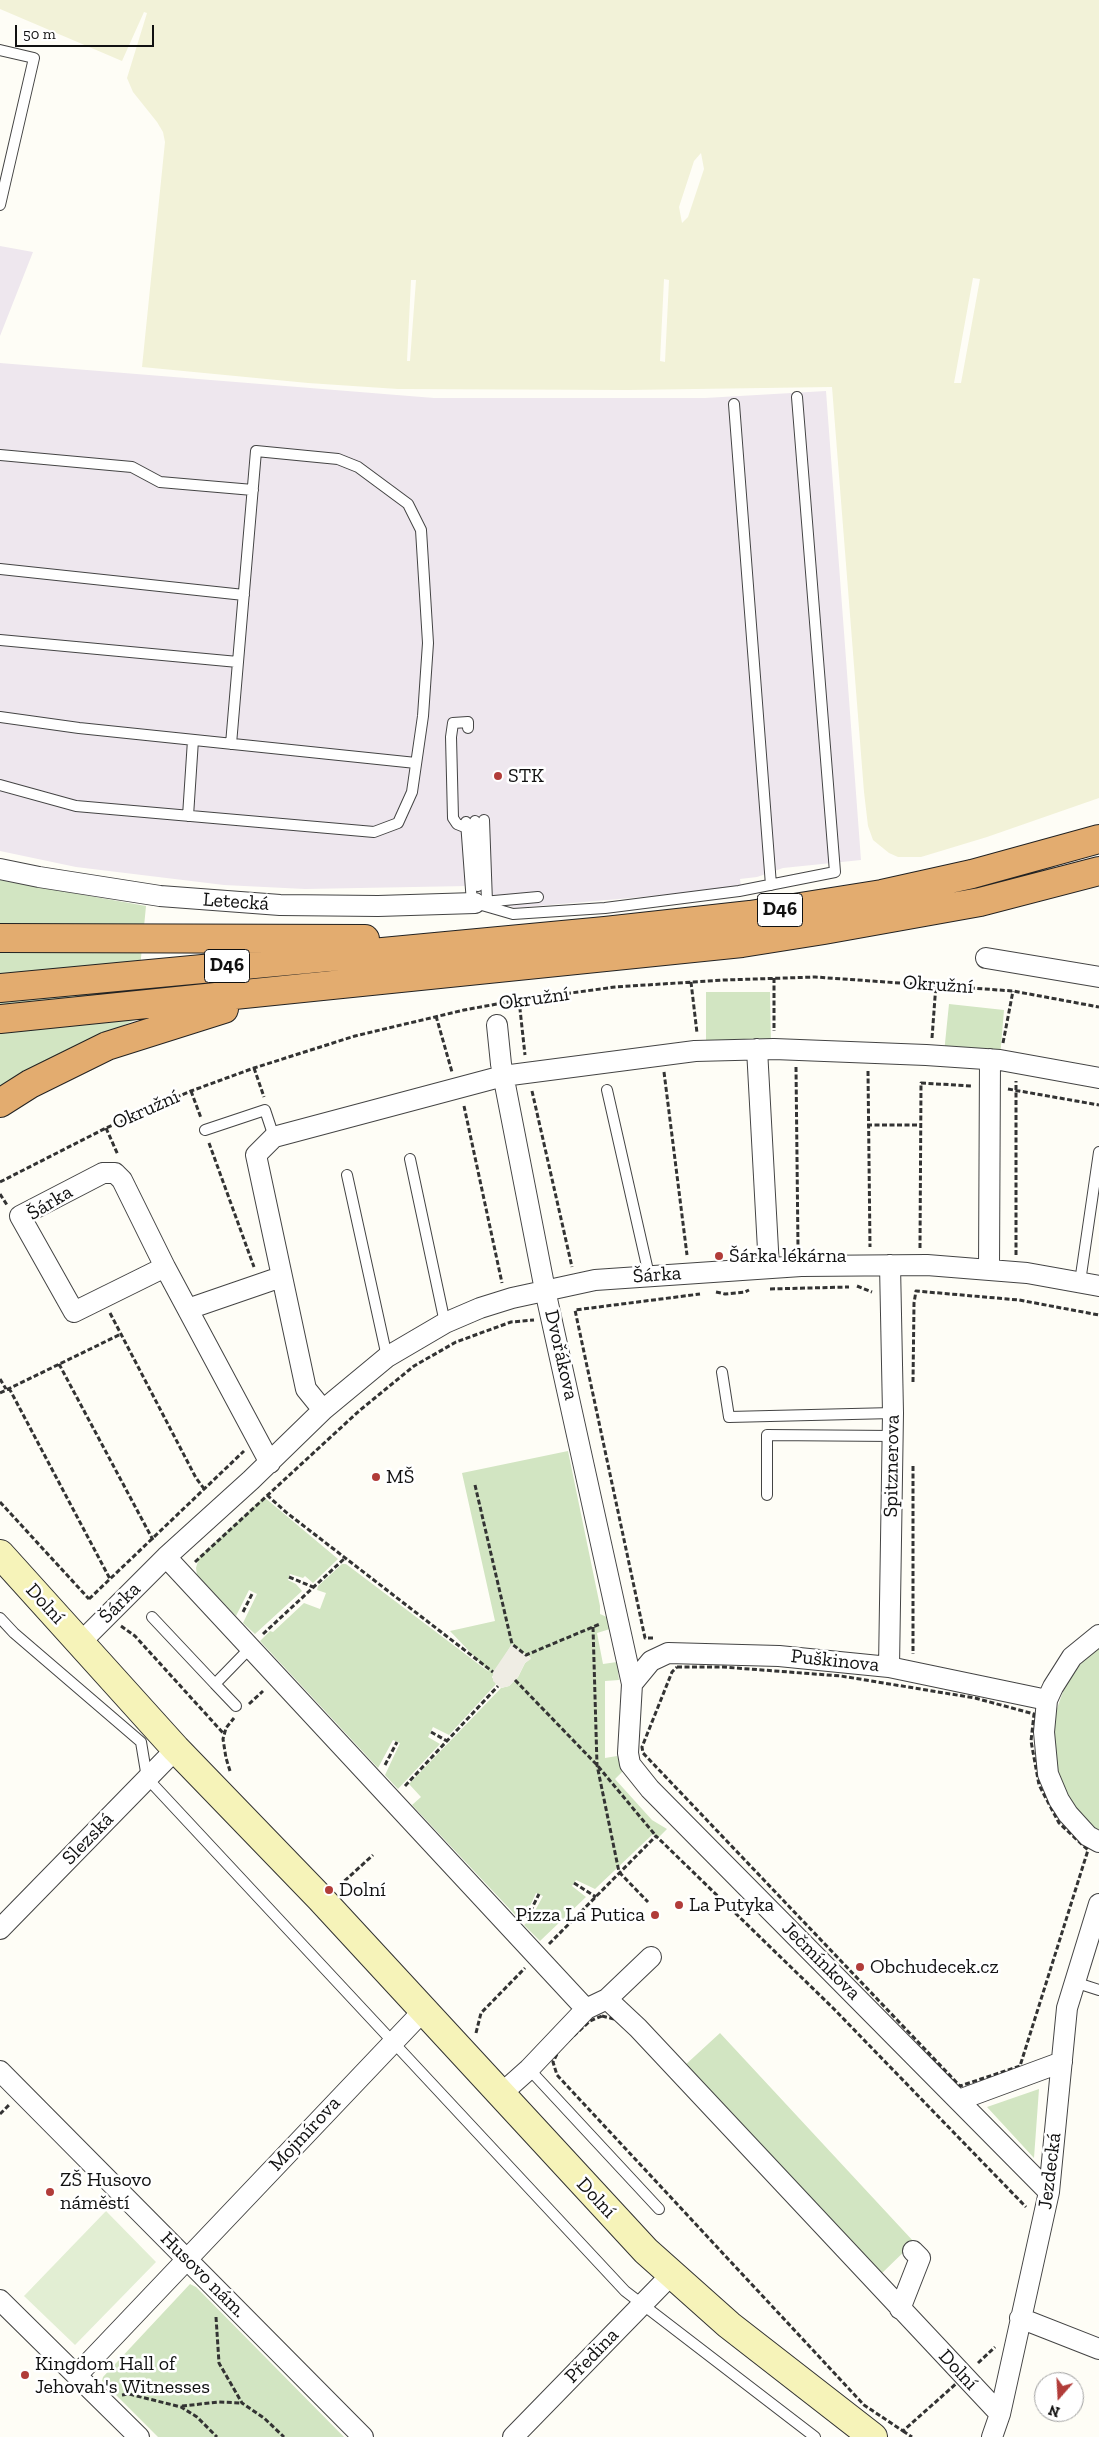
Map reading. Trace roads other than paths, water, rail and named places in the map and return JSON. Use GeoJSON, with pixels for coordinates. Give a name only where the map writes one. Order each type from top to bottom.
{"type":"FeatureCollection","features":[{"type":"Feature","properties":{"kind":"highway","name":"D46"},"geometry":{"type":"LineString","coordinates":[[0,988],[605,931],[750,915],[882,894],[972,874],[1099,839]]}},
{"type":"Feature","properties":{"kind":"highway","name":"D46"},"geometry":{"type":"LineString","coordinates":[[0,1018],[625,956],[815,932],[980,902],[1099,871]]}},
{"type":"Feature","properties":{"kind":"highway"},"geometry":{"type":"LineString","coordinates":[[0,938],[348,937],[454,945]]}},
{"type":"Feature","properties":{"kind":"highway"},"geometry":{"type":"LineString","coordinates":[[0,1103],[30,1084],[115,1044],[224,1009],[315,988]]}},
{"type":"Feature","properties":{"kind":"main road","name":"Dolní"},"geometry":{"type":"LineString","coordinates":[[0,1554],[176,1749],[424,2010],[670,2275],[767,2356],[873,2437]]}},
{"type":"Feature","properties":{"kind":"street","name":"Letecká"},"geometry":{"type":"LineString","coordinates":[[0,869],[160,896],[280,905],[378,906],[478,902]]}},
{"type":"Feature","properties":{"kind":"street","name":"Okružní"},"geometry":{"type":"LineString","coordinates":[[986,958],[1099,977]]}},
{"type":"Feature","properties":{"kind":"street","name":"Dvořákova"},"geometry":{"type":"LineString","coordinates":[[497,1025],[503,1076],[545,1290],[558,1339],[632,1684]]}},
{"type":"Feature","properties":{"kind":"street"},"geometry":{"type":"LineString","coordinates":[[766,1049],[769,1268]]}},
{"type":"Feature","properties":{"kind":"street"},"geometry":{"type":"LineString","coordinates":[[323,1410],[306,1388],[256,1156],[274,1137],[503,1076],[695,1051],[766,1049],[926,1055],[1002,1061],[1099,1078]]}},
{"type":"Feature","properties":{"kind":"street"},"geometry":{"type":"LineString","coordinates":[[989,1269],[1002,1061]]}},
{"type":"Feature","properties":{"kind":"street","name":"Šárka"},"geometry":{"type":"LineString","coordinates":[[103,1173],[115,1173],[122,1180],[165,1267],[74,1312],[20,1216],[103,1173]]}},
{"type":"Feature","properties":{"kind":"street","name":"Šárka"},"geometry":{"type":"LineString","coordinates":[[80,1642],[166,1558],[270,1463],[323,1410],[388,1357],[445,1323],[480,1308],[545,1290],[596,1280],[769,1268],[890,1265],[989,1269],[1090,1284]]}},
{"type":"Feature","properties":{"kind":"street","name":"Spitznerova"},"geometry":{"type":"LineString","coordinates":[[889,1667],[893,1436],[890,1265]]}},
{"type":"Feature","properties":{"kind":"street"},"geometry":{"type":"LineString","coordinates":[[165,1267],[270,1463]]}},
{"type":"Feature","properties":{"kind":"street"},"geometry":{"type":"LineString","coordinates":[[188,1309],[281,1277]]}},
{"type":"Feature","properties":{"kind":"street","name":"Dolní"},"geometry":{"type":"LineString","coordinates":[[166,1558],[538,1955],[597,2008],[638,2028],[900,2309],[961,2379],[1000,2414]]}},
{"type":"Feature","properties":{"kind":"street"},"geometry":{"type":"LineString","coordinates":[[1099,1635],[1072,1657],[1047,1700],[1044,1732],[1048,1774],[1068,1814],[1088,1836],[1099,1842]]}},
{"type":"Feature","properties":{"kind":"street","name":"Puškinova"},"geometry":{"type":"LineString","coordinates":[[632,1684],[651,1661],[668,1653],[778,1656],[889,1667],[1047,1700]]}},
{"type":"Feature","properties":{"kind":"street","name":"Ječmínkova"},"geometry":{"type":"LineString","coordinates":[[632,1684],[628,1753],[630,1764],[639,1778],[1049,2192]]}},
{"type":"Feature","properties":{"kind":"street","name":"Slezská"},"geometry":{"type":"LineString","coordinates":[[0,1929],[176,1749]]}},
{"type":"Feature","properties":{"kind":"street","name":"Jezdecká"},"geometry":{"type":"LineString","coordinates":[[992,2437],[1000,2414],[1020,2318],[1042,2232],[1049,2192],[1067,2008],[1099,1904]]}},
{"type":"Feature","properties":{"kind":"street"},"geometry":{"type":"LineString","coordinates":[[501,2094],[651,1957]]}},
{"type":"Feature","properties":{"kind":"street","name":"Mojmírova"},"geometry":{"type":"LineString","coordinates":[[78,2374],[424,2010]]}},
{"type":"Feature","properties":{"kind":"street"},"geometry":{"type":"LineString","coordinates":[[959,2100],[1062,2062]]}},
{"type":"Feature","properties":{"kind":"street","name":"Husovo nám."},"geometry":{"type":"LineString","coordinates":[[0,2071],[363,2437]]}},
{"type":"Feature","properties":{"kind":"street"},"geometry":{"type":"LineString","coordinates":[[900,2309],[920,2258],[912,2251]]}},
{"type":"Feature","properties":{"kind":"street","name":"Předina"},"geometry":{"type":"LineString","coordinates":[[513,2437],[670,2275]]}},
{"type":"Feature","properties":{"kind":"street"},"geometry":{"type":"LineString","coordinates":[[0,2300],[78,2374],[139,2437]]}},
{"type":"Feature","properties":{"kind":"street"},"geometry":{"type":"LineString","coordinates":[[1020,2318],[1099,2350]]}},
{"type":"Feature","properties":{"kind":"lane"},"geometry":{"type":"LineString","coordinates":[[0,50],[34,58],[0,205]]}},
{"type":"Feature","properties":{"kind":"lane"},"geometry":{"type":"LineString","coordinates":[[478,902],[513,914],[605,908],[739,891],[835,872],[797,397]]}},
{"type":"Feature","properties":{"kind":"lane"},"geometry":{"type":"LineString","coordinates":[[734,404],[771,885]]}},
{"type":"Feature","properties":{"kind":"lane"},"geometry":{"type":"LineString","coordinates":[[0,785],[76,806],[374,832],[398,823],[412,792],[428,643],[421,530],[408,504],[358,467],[338,459],[256,451],[231,744]]}},
{"type":"Feature","properties":{"kind":"lane"},"geometry":{"type":"LineString","coordinates":[[0,455],[132,467],[160,482],[253,490]]}},
{"type":"Feature","properties":{"kind":"lane"},"geometry":{"type":"LineString","coordinates":[[0,569],[244,595]]}},
{"type":"Feature","properties":{"kind":"lane"},"geometry":{"type":"LineString","coordinates":[[0,640],[238,662]]}},
{"type":"Feature","properties":{"kind":"lane"},"geometry":{"type":"LineString","coordinates":[[0,717],[79,728],[416,762]]}},
{"type":"Feature","properties":{"kind":"lane"},"geometry":{"type":"LineString","coordinates":[[462,727],[453,724],[450,737],[453,818],[458,824],[473,823]]}},
{"type":"Feature","properties":{"kind":"lane"},"geometry":{"type":"LineString","coordinates":[[188,816],[193,740]]}},
{"type":"Feature","properties":{"kind":"lane"},"geometry":{"type":"LineString","coordinates":[[473,823],[478,902]]}},
{"type":"Feature","properties":{"kind":"lane"},"geometry":{"type":"LineString","coordinates":[[473,823],[478,902]]}},
{"type":"Feature","properties":{"kind":"lane"},"geometry":{"type":"LineString","coordinates":[[478,902],[538,897]]}},
{"type":"Feature","properties":{"kind":"lane"},"geometry":{"type":"LineString","coordinates":[[607,1090],[649,1275]]}},
{"type":"Feature","properties":{"kind":"lane"},"geometry":{"type":"LineString","coordinates":[[205,1130],[264,1110],[274,1137]]}},
{"type":"Feature","properties":{"kind":"lane"},"geometry":{"type":"LineString","coordinates":[[1090,1284],[1099,1152]]}},
{"type":"Feature","properties":{"kind":"lane"},"geometry":{"type":"LineString","coordinates":[[410,1159],[445,1323]]}},
{"type":"Feature","properties":{"kind":"lane"},"geometry":{"type":"LineString","coordinates":[[347,1175],[388,1357]]}},
{"type":"Feature","properties":{"kind":"lane"},"geometry":{"type":"LineString","coordinates":[[722,1372],[729,1417],[893,1413]]}},
{"type":"Feature","properties":{"kind":"lane"},"geometry":{"type":"LineString","coordinates":[[767,1495],[767,1435],[893,1436]]}},
{"type":"Feature","properties":{"kind":"lane"},"geometry":{"type":"LineString","coordinates":[[152,1617],[239,1708]]}},
{"type":"Feature","properties":{"kind":"lane"},"geometry":{"type":"LineString","coordinates":[[0,1618],[14,1633],[142,1742],[147,1778],[625,2291],[815,2437]]}},
{"type":"Feature","properties":{"kind":"lane"},"geometry":{"type":"LineString","coordinates":[[215,1684],[250,1647]]}},
{"type":"Feature","properties":{"kind":"lane"},"geometry":{"type":"LineString","coordinates":[[1074,1982],[1099,1990]]}},
{"type":"Feature","properties":{"kind":"lane"},"geometry":{"type":"LineString","coordinates":[[530,2069],[658,2209]]}},
{"type":"Feature","properties":{"kind":"place","name":"STK"},"geometry":{"type":"Point","coordinates":[498,776]}},
{"type":"Feature","properties":{"kind":"place","name":"Šárka lékárna"},"geometry":{"type":"Point","coordinates":[719,1256]}},
{"type":"Feature","properties":{"kind":"place","name":"MŠ"},"geometry":{"type":"Point","coordinates":[376,1477]}},
{"type":"Feature","properties":{"kind":"place","name":"Dolní"},"geometry":{"type":"Point","coordinates":[329,1890]}},
{"type":"Feature","properties":{"kind":"place","name":"La Putyka"},"geometry":{"type":"Point","coordinates":[679,1905]}},
{"type":"Feature","properties":{"kind":"place","name":"Pizza La Putica"},"geometry":{"type":"Point","coordinates":[655,1915]}},
{"type":"Feature","properties":{"kind":"place","name":"Obchudecek.cz"},"geometry":{"type":"Point","coordinates":[860,1967]}},
{"type":"Feature","properties":{"kind":"place","name":"ZŠ Husovo náměstí"},"geometry":{"type":"Point","coordinates":[50,2192]}},
{"type":"Feature","properties":{"kind":"place","name":"Kingdom Hall of Jehovah's Witnesses"},"geometry":{"type":"Point","coordinates":[25,2375]}}]}
